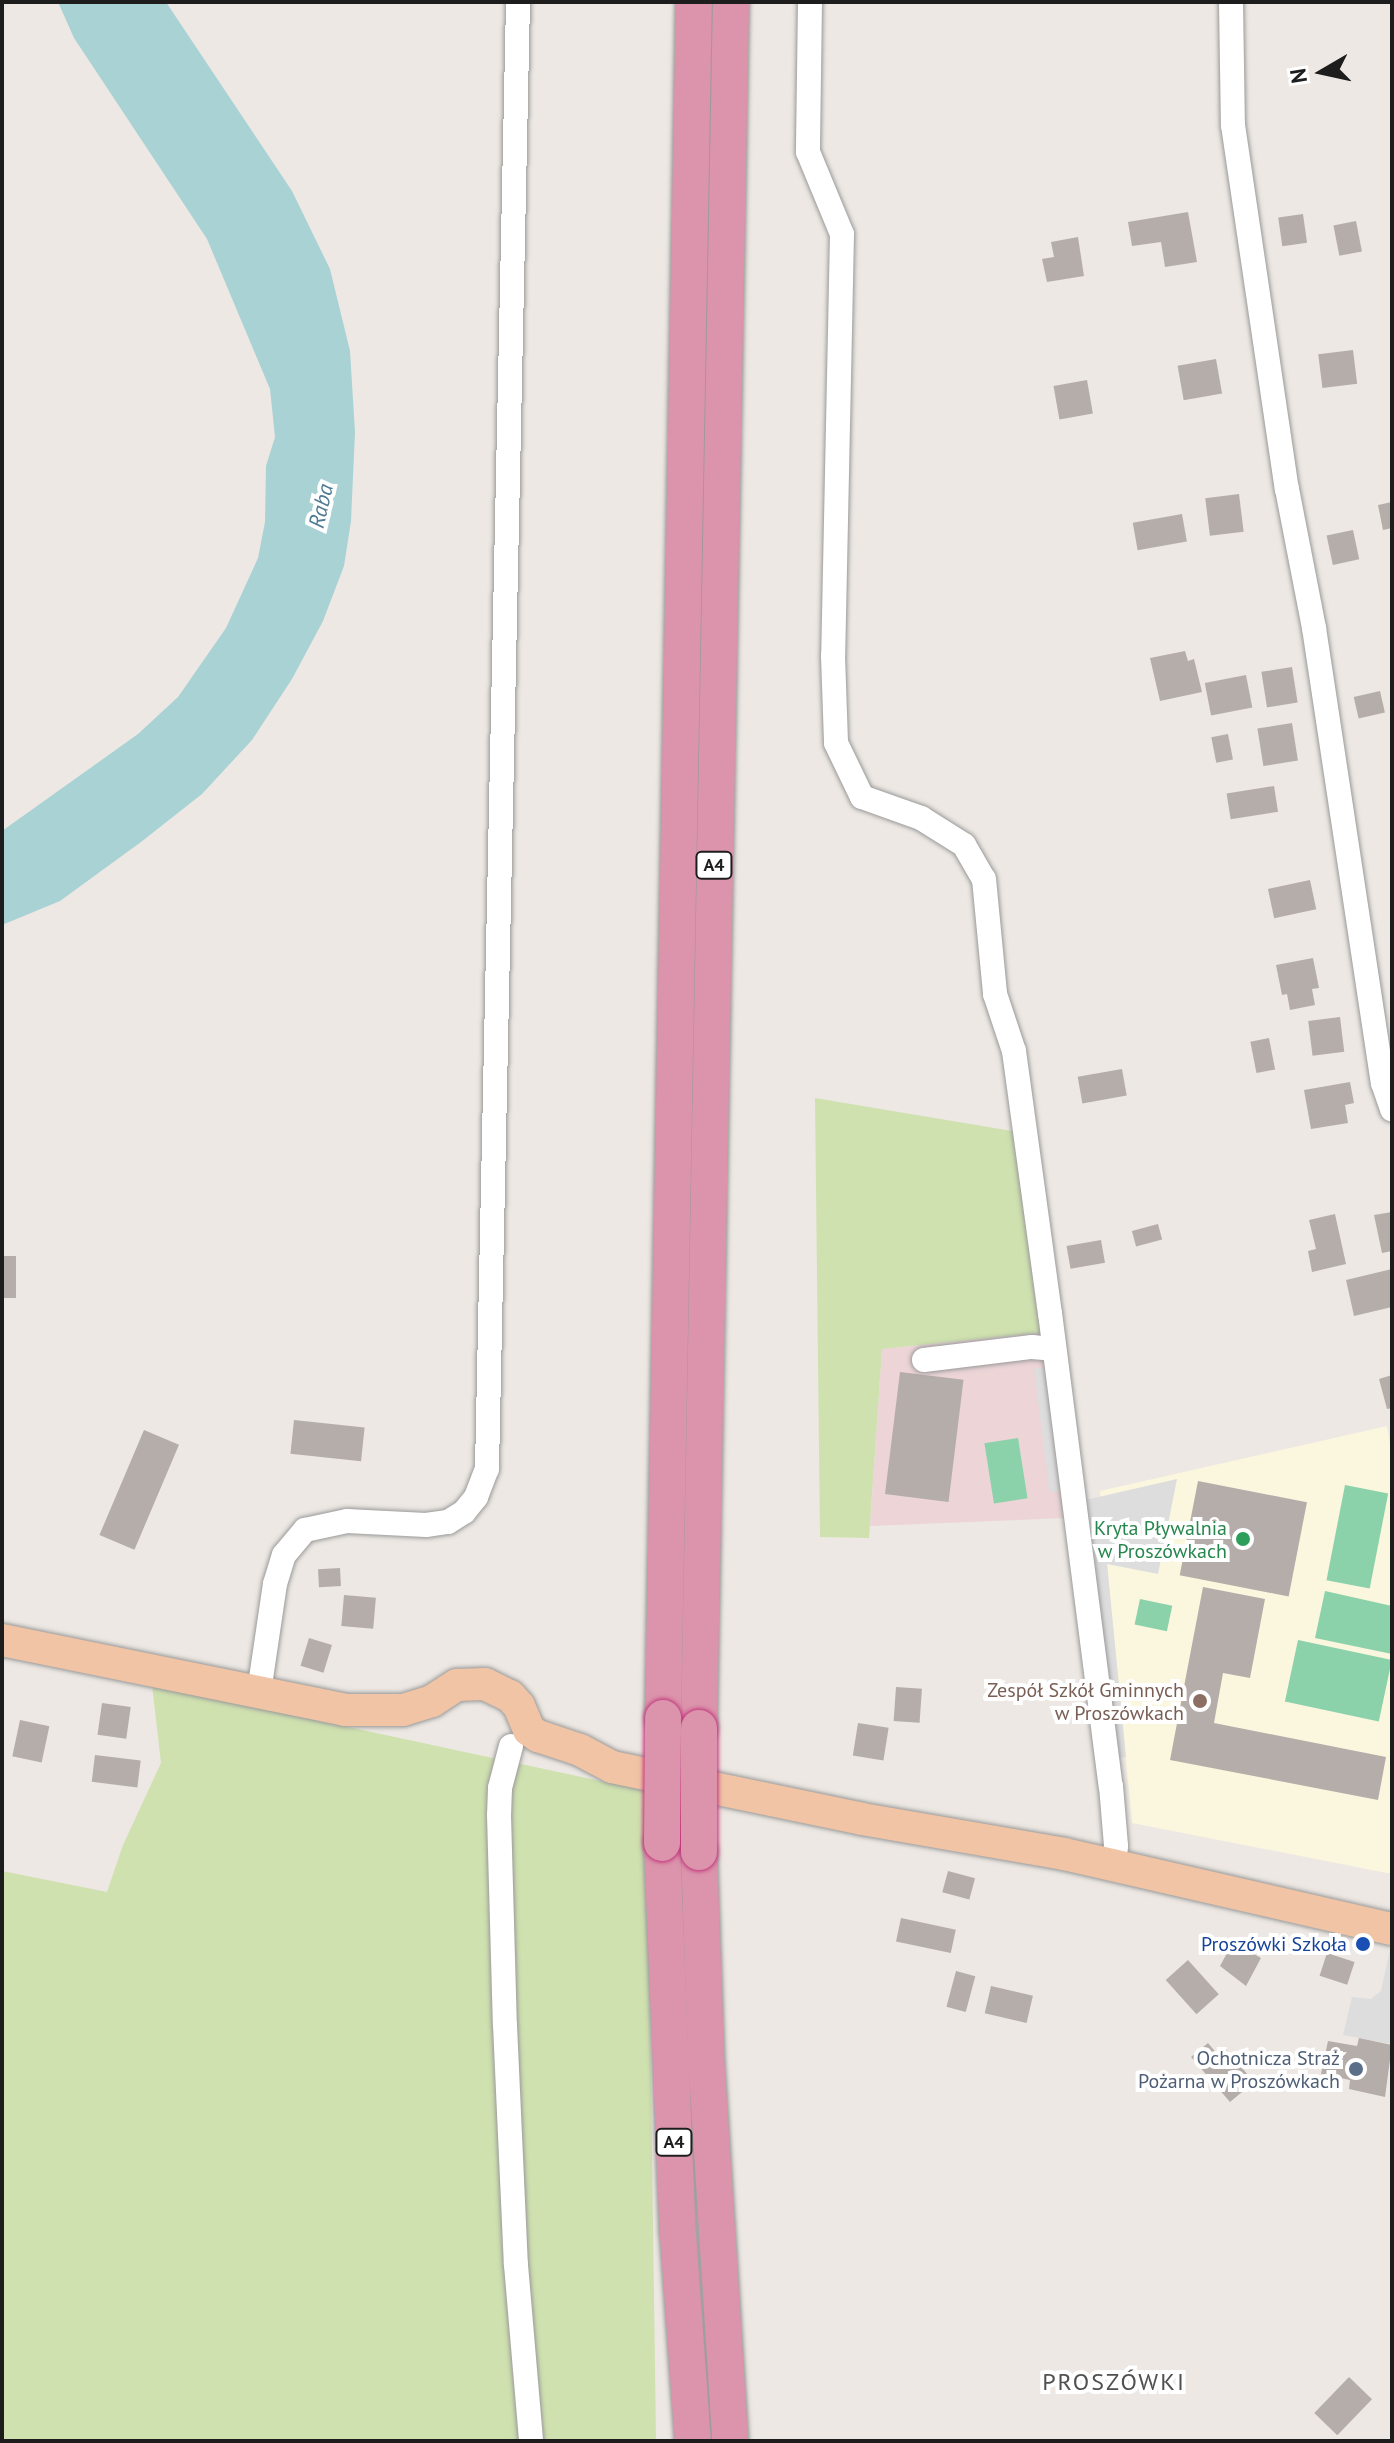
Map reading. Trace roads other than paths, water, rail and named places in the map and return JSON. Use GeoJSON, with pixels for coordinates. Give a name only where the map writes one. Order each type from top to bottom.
{"type":"FeatureCollection","features":[{"type":"Feature","properties":{"kind":"highway","name":"A4"},"geometry":{"type":"LineString","coordinates":[[693,2441],[678,2234],[662,1843],[694,2]]}},
{"type":"Feature","properties":{"kind":"highway","name":"A4"},"geometry":{"type":"LineString","coordinates":[[730,2441],[707,2071],[699,1852],[699,1728],[731,2]]}},
{"type":"Feature","properties":{"kind":"main road"},"geometry":{"type":"LineString","coordinates":[[2,1640],[345,1710],[403,1710],[432,1701],[457,1685],[485,1684],[510,1696],[519,1706],[529,1730],[538,1736],[580,1750],[612,1767],[1114,1865],[1392,1929]]}},
{"type":"Feature","properties":{"kind":"street"},"geometry":{"type":"LineString","coordinates":[[259,1692],[275,1584],[284,1555],[305,1530],[347,1521],[426,1525],[448,1522],[464,1512],[476,1497],[487,1469],[518,2]]}},
{"type":"Feature","properties":{"kind":"street"},"geometry":{"type":"LineString","coordinates":[[810,2],[808,152],[842,234],[833,656],[836,743],[862,797],[921,818],[964,845],[984,879],[995,994],[1014,1051],[1111,1786],[1116,1846],[1114,1865]]}},
{"type":"Feature","properties":{"kind":"street"},"geometry":{"type":"LineString","coordinates":[[1231,2],[1235,141],[1287,489],[1314,628],[1383,1083],[1392,1109]]}},
{"type":"Feature","properties":{"kind":"street"},"geometry":{"type":"LineString","coordinates":[[924,1360],[1032,1347],[1052,1340]]}},
{"type":"Feature","properties":{"kind":"street"},"geometry":{"type":"LineString","coordinates":[[511,1746],[500,1788],[499,1815],[505,2025],[516,2265],[531,2441]]}},
{"type":"Feature","properties":{"kind":"water","name":"Raba"},"geometry":{"type":"Polygon","coordinates":[[[58,2],[166,2],[292,191],[330,269],[350,351],[355,432],[351,521],[344,566],[323,621],[292,679],[252,740],[202,794],[141,842],[60,901],[2,925],[2,831],[138,734],[178,697],[226,628],[258,558],[265,522],[266,466],[275,437],[270,389],[207,239],[74,38],[58,2]]]}},
{"type":"Feature","properties":{"kind":"place","name":"Kryta Pływalnia w Proszówkach"},"geometry":{"type":"Point","coordinates":[1243,1539]}},
{"type":"Feature","properties":{"kind":"place","name":"Zespół Szkół Gminnych w Proszówkach"},"geometry":{"type":"Point","coordinates":[1200,1701]}},
{"type":"Feature","properties":{"kind":"place","name":"Proszówki Szkoła"},"geometry":{"type":"Point","coordinates":[1363,1944]}},
{"type":"Feature","properties":{"kind":"place","name":"Ochotnicza Straż Pożarna w Proszówkach"},"geometry":{"type":"Point","coordinates":[1356,2069]}},
{"type":"Feature","properties":{"kind":"district","name":"PROSZÓWKI"},"geometry":{"type":"Point","coordinates":[1114,2382]}}]}
